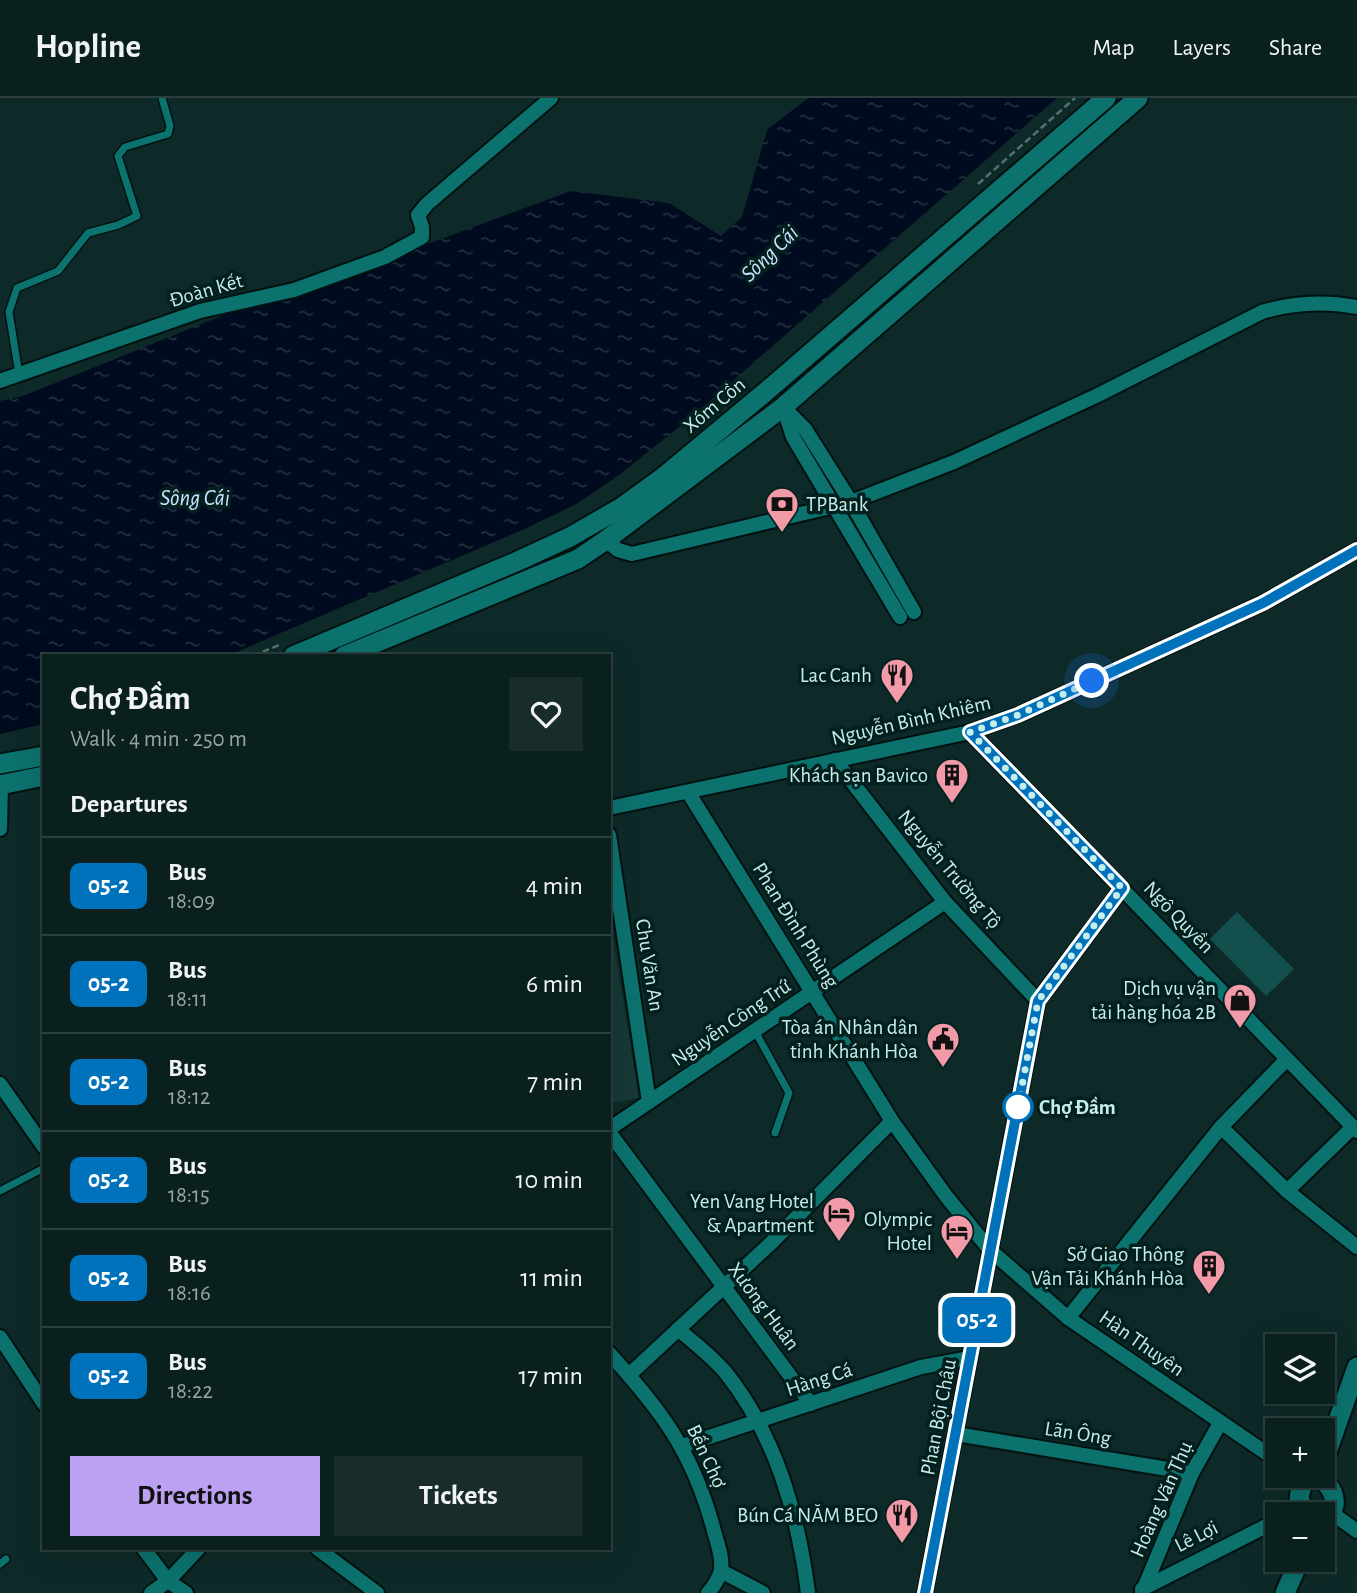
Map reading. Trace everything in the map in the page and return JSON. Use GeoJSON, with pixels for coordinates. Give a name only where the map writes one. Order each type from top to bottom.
{"type":"FeatureCollection","features":[{"type":"Feature","properties":{"kind":"street","name":"Đoàn Kết"},"geometry":{"type":"LineString","coordinates":[[0,381],[200,311],[295,290],[385,257],[422,237],[418,215],[427,204],[551,98]]}},
{"type":"Feature","properties":{"kind":"street","name":"Xóm Cồn"},"geometry":{"type":"LineString","coordinates":[[291,648],[570,537],[622,507],[662,478],[769,389],[1106,98]]}},
{"type":"Feature","properties":{"kind":"street","name":"Xóm Cồn"},"geometry":{"type":"LineString","coordinates":[[349,654],[578,559],[606,540],[783,407],[1138,98]]}},
{"type":"Feature","properties":{"kind":"street"},"geometry":{"type":"LineString","coordinates":[[606,540],[618,550],[632,554],[851,502],[954,462],[1098,395],[1262,312],[1304,302],[1357,307]]}},
{"type":"Feature","properties":{"kind":"street"},"geometry":{"type":"LineString","coordinates":[[769,389],[805,429],[851,502],[907,614],[793,437],[783,407]]}},
{"type":"Feature","properties":{"kind":"street","name":"Nguyễn Bình Khiêm"},"geometry":{"type":"LineString","coordinates":[[611,808],[970,732],[1018,715],[1263,603],[1357,550]]}},
{"type":"Feature","properties":{"kind":"street","name":"Ngô Quyền"},"geometry":{"type":"LineString","coordinates":[[970,732],[1355,1129]]}},
{"type":"Feature","properties":{"kind":"street"},"geometry":{"type":"LineString","coordinates":[[0,764],[42,756]]}},
{"type":"Feature","properties":{"kind":"street","name":"Nguyễn Trường Tộ"},"geometry":{"type":"LineString","coordinates":[[835,760],[945,902],[1038,1001]]}},
{"type":"Feature","properties":{"kind":"street"},"geometry":{"type":"LineString","coordinates":[[0,829],[1,785],[42,776]]}},
{"type":"Feature","properties":{"kind":"street","name":"Phan Đình Phùng"},"geometry":{"type":"LineString","coordinates":[[688,792],[814,991],[892,1121],[946,1196],[990,1250]]}},
{"type":"Feature","properties":{"kind":"street","name":"Chu Văn An"},"geometry":{"type":"LineString","coordinates":[[611,848],[649,1102]]}},
{"type":"Feature","properties":{"kind":"street"},"geometry":{"type":"LineString","coordinates":[[1038,1001],[1122,888]]}},
{"type":"Feature","properties":{"kind":"street","name":"Nguyễn Công Trứ"},"geometry":{"type":"LineString","coordinates":[[611,1129],[945,902]]}},
{"type":"Feature","properties":{"kind":"street","name":"Phan Bội Châu"},"geometry":{"type":"LineString","coordinates":[[925,1593],[1038,1001]]}},
{"type":"Feature","properties":{"kind":"street"},"geometry":{"type":"LineString","coordinates":[[1068,1318],[1221,1127],[1287,1059]]}},
{"type":"Feature","properties":{"kind":"street"},"geometry":{"type":"LineString","coordinates":[[0,1084],[42,1144]]}},
{"type":"Feature","properties":{"kind":"street"},"geometry":{"type":"LineString","coordinates":[[629,1375],[772,1242],[892,1121]]}},
{"type":"Feature","properties":{"kind":"street"},"geometry":{"type":"LineString","coordinates":[[1221,1127],[1287,1191],[1357,1247]]}},
{"type":"Feature","properties":{"kind":"street"},"geometry":{"type":"LineString","coordinates":[[1287,1191],[1355,1129]]}},
{"type":"Feature","properties":{"kind":"street","name":"Xương Huân"},"geometry":{"type":"LineString","coordinates":[[611,1133],[811,1404]]}},
{"type":"Feature","properties":{"kind":"street","name":"Hàn Thuyên"},"geometry":{"type":"LineString","coordinates":[[990,1250],[1068,1318],[1265,1452]]}},
{"type":"Feature","properties":{"kind":"street"},"geometry":{"type":"LineString","coordinates":[[678,1329],[725,1371],[759,1421],[796,1520],[808,1593]]}},
{"type":"Feature","properties":{"kind":"street"},"geometry":{"type":"LineString","coordinates":[[0,1337],[42,1401]]}},
{"type":"Feature","properties":{"kind":"street","name":"Bến Chợ"},"geometry":{"type":"LineString","coordinates":[[611,1355],[664,1418],[682,1446],[704,1496],[719,1549],[721,1571]]}},
{"type":"Feature","properties":{"kind":"street","name":"Hàng Cá"},"geometry":{"type":"LineString","coordinates":[[682,1446],[921,1367],[970,1358]]}},
{"type":"Feature","properties":{"kind":"street"},"geometry":{"type":"LineString","coordinates":[[1335,1420],[1357,1367]]}},
{"type":"Feature","properties":{"kind":"street","name":"Hoàng Văn Thụ"},"geometry":{"type":"LineString","coordinates":[[1140,1591],[1192,1473],[1220,1423]]}},
{"type":"Feature","properties":{"kind":"street","name":"Lãn Ông"},"geometry":{"type":"LineString","coordinates":[[956,1434],[1192,1473]]}},
{"type":"Feature","properties":{"kind":"street"},"geometry":{"type":"LineString","coordinates":[[1335,1483],[1338,1486],[1337,1505],[1357,1531]]}},
{"type":"Feature","properties":{"kind":"street","name":"Lê Lợi"},"geometry":{"type":"LineString","coordinates":[[1140,1591],[1265,1527]]}},
{"type":"Feature","properties":{"kind":"street"},"geometry":{"type":"LineString","coordinates":[[145,1550],[168,1581],[186,1593]]}},
{"type":"Feature","properties":{"kind":"street"},"geometry":{"type":"LineString","coordinates":[[151,1593],[168,1581],[197,1550]]}},
{"type":"Feature","properties":{"kind":"street"},"geometry":{"type":"LineString","coordinates":[[319,1550],[377,1593]]}},
{"type":"Feature","properties":{"kind":"street"},"geometry":{"type":"LineString","coordinates":[[708,1593],[721,1571],[763,1593]]}},
{"type":"Feature","properties":{"kind":"street"},"geometry":{"type":"LineString","coordinates":[[1285,1593],[1294,1572]]}},
{"type":"Feature","properties":{"kind":"lane"},"geometry":{"type":"LineString","coordinates":[[19,374],[9,312],[17,288],[58,271],[88,233],[118,225],[137,216],[118,156],[125,147],[167,134],[170,126],[162,98]]}},
{"type":"Feature","properties":{"kind":"lane"},"geometry":{"type":"LineString","coordinates":[[755,1031],[789,1093],[775,1133]]}},
{"type":"Feature","properties":{"kind":"lane"},"geometry":{"type":"LineString","coordinates":[[0,1191],[42,1169]]}},
{"type":"Feature","properties":{"kind":"path"},"geometry":{"type":"LineString","coordinates":[[972,188],[1075,98]]}},
{"type":"Feature","properties":{"kind":"path"},"geometry":{"type":"LineString","coordinates":[[262,654],[291,648]]}},
{"type":"Feature","properties":{"kind":"shaded area"},"geometry":{"type":"Polygon","coordinates":[[[1237,912],[1294,969],[1266,996],[1210,939],[1237,912]]]}},
{"type":"Feature","properties":{"kind":"shaded area"},"geometry":{"type":"Polygon","coordinates":[[[611,927],[639,1098],[611,1103],[611,927]]]}},
{"type":"Feature","properties":{"kind":"water","name":"Sông Cái"},"geometry":{"type":"Polygon","coordinates":[[[808,98],[1057,98],[689,419],[619,475],[578,503],[527,528],[232,654],[42,654],[42,724],[0,734],[0,401],[23,396],[224,315],[349,273],[571,191],[669,203],[721,236],[742,217],[767,130],[808,98]]]}},
{"type":"Feature","properties":{"kind":"bus line","name":"05-2"},"geometry":{"type":"LineString","coordinates":[[925,1593],[1038,1001],[1122,888],[970,732],[1018,715],[1263,603],[1357,550]]}},
{"type":"Feature","properties":{"kind":"place","name":"TPBank"},"geometry":{"type":"Point","coordinates":[782,534]}},
{"type":"Feature","properties":{"kind":"place","name":"Lac Canh"},"geometry":{"type":"Point","coordinates":[897,705]}},
{"type":"Feature","properties":{"kind":"place","name":"Khách sạn Bavico"},"geometry":{"type":"Point","coordinates":[952,805]}},
{"type":"Feature","properties":{"kind":"place","name":"Dịch vụ vận tải hàng hóa 2B"},"geometry":{"type":"Point","coordinates":[1240,1030]}},
{"type":"Feature","properties":{"kind":"place","name":"Tòa án Nhân dân tỉnh Khánh Hòa"},"geometry":{"type":"Point","coordinates":[943,1069]}},
{"type":"Feature","properties":{"kind":"place","name":"Chợ Đầm"},"geometry":{"type":"Point","coordinates":[1018,1107]}},
{"type":"Feature","properties":{"kind":"place","name":"Yen Vang Hotel & Apartment"},"geometry":{"type":"Point","coordinates":[839,1243]}},
{"type":"Feature","properties":{"kind":"place","name":"Olympic Hotel"},"geometry":{"type":"Point","coordinates":[957,1261]}},
{"type":"Feature","properties":{"kind":"place","name":"Sở Giao Thông Vận Tải Khánh Hòa"},"geometry":{"type":"Point","coordinates":[1209,1296]}},
{"type":"Feature","properties":{"kind":"place","name":"Bún Cá NĂM BEO"},"geometry":{"type":"Point","coordinates":[902,1545]}},
{"type":"Feature","properties":{"kind":"route"},"geometry":{"type":"LineString","coordinates":[[1018,1107],[1038,1001],[1122,888],[970,732],[1018,715],[1092,681]]}}]}
